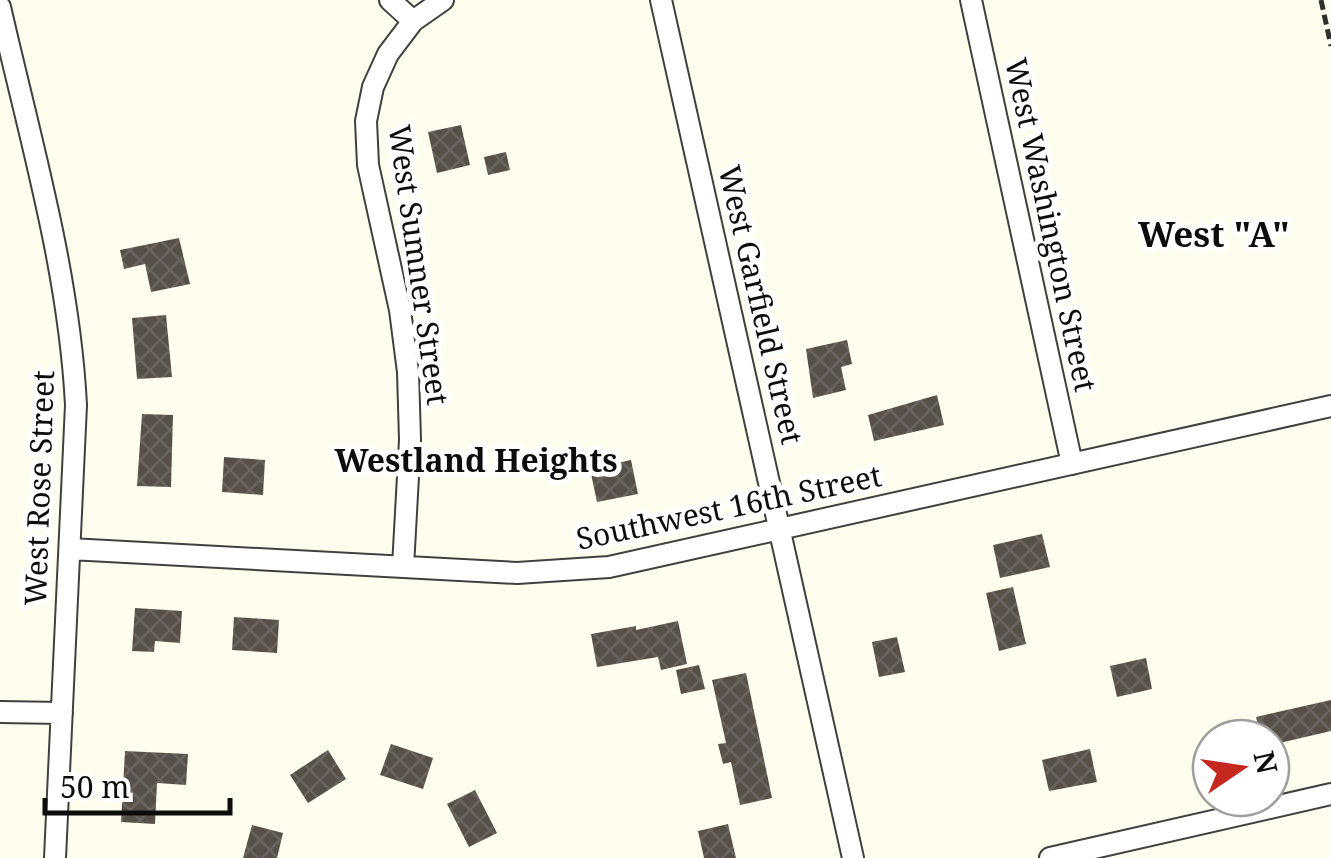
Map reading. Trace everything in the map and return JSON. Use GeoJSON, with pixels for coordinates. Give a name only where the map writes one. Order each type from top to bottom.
{"type":"FeatureCollection","features":[{"type":"Feature","properties":{"kind":"street"},"geometry":{"type":"LineString","coordinates":[[390,0],[413,21]]}},
{"type":"Feature","properties":{"kind":"street","name":"West Sumner Street"},"geometry":{"type":"LineString","coordinates":[[404,567],[410,440],[408,372],[400,310],[368,165],[366,121],[372,86],[388,54],[413,21],[444,0]]}},
{"type":"Feature","properties":{"kind":"street","name":"West Garfield Street"},"geometry":{"type":"LineString","coordinates":[[661,0],[853,858]]}},
{"type":"Feature","properties":{"kind":"street","name":"West Washington Street"},"geometry":{"type":"LineString","coordinates":[[970,0],[1072,464]]}},
{"type":"Feature","properties":{"kind":"street","name":"West Rose Street"},"geometry":{"type":"LineString","coordinates":[[0,8],[65,294],[73,350],[76,405],[55,858]]}},
{"type":"Feature","properties":{"kind":"street","name":"Southwest 16th Street"},"geometry":{"type":"LineString","coordinates":[[70,549],[404,567],[563,572],[609,567],[1331,406]]}},
{"type":"Feature","properties":{"kind":"street"},"geometry":{"type":"LineString","coordinates":[[0,712],[62,713]]}},
{"type":"Feature","properties":{"kind":"street"},"geometry":{"type":"LineString","coordinates":[[1050,858],[1331,794]]}},
{"type":"Feature","properties":{"kind":"street"},"geometry":{"type":"LineString","coordinates":[[1152,835],[1158,858]]}},
{"type":"Feature","properties":{"kind":"path"},"geometry":{"type":"LineString","coordinates":[[1321,0],[1331,46]]}},
{"type":"Feature","properties":{"kind":"building"},"geometry":{"type":"Polygon","coordinates":[[[461,125],[470,165],[437,173],[428,132],[461,125]]]}},
{"type":"Feature","properties":{"kind":"building"},"geometry":{"type":"Polygon","coordinates":[[[506,152],[510,170],[488,175],[484,157],[506,152]]]}},
{"type":"Feature","properties":{"kind":"building"},"geometry":{"type":"Polygon","coordinates":[[[179,238],[190,284],[151,292],[145,264],[124,269],[120,250],[179,238]]]}},
{"type":"Feature","properties":{"kind":"building"},"geometry":{"type":"Polygon","coordinates":[[[166,315],[172,377],[137,379],[132,318],[166,315]]]}},
{"type":"Feature","properties":{"kind":"building"},"geometry":{"type":"Polygon","coordinates":[[[847,340],[852,364],[841,367],[846,390],[813,398],[806,349],[847,340]]]}},
{"type":"Feature","properties":{"kind":"building"},"geometry":{"type":"Polygon","coordinates":[[[937,395],[944,425],[874,441],[868,415],[937,395]]]}},
{"type":"Feature","properties":{"kind":"building"},"geometry":{"type":"Polygon","coordinates":[[[142,414],[173,415],[171,487],[137,486],[142,414]]]}},
{"type":"Feature","properties":{"kind":"building"},"geometry":{"type":"Polygon","coordinates":[[[224,457],[265,460],[263,495],[222,492],[224,457]]]}},
{"type":"Feature","properties":{"kind":"building"},"geometry":{"type":"Polygon","coordinates":[[[631,460],[638,494],[597,502],[590,469],[631,460]]]}},
{"type":"Feature","properties":{"kind":"building"},"geometry":{"type":"Polygon","coordinates":[[[1042,534],[1050,567],[1000,578],[993,545],[1042,534]]]}},
{"type":"Feature","properties":{"kind":"building"},"geometry":{"type":"Polygon","coordinates":[[[1013,587],[1026,644],[999,651],[986,593],[1013,587]]]}},
{"type":"Feature","properties":{"kind":"building"},"geometry":{"type":"Polygon","coordinates":[[[135,608],[182,611],[180,643],[155,641],[154,652],[132,651],[135,608]]]}},
{"type":"Feature","properties":{"kind":"building"},"geometry":{"type":"Polygon","coordinates":[[[234,617],[279,620],[277,653],[232,650],[234,617]]]}},
{"type":"Feature","properties":{"kind":"building"},"geometry":{"type":"Polygon","coordinates":[[[678,621],[687,664],[661,670],[658,657],[597,667],[591,634],[678,621]]]}},
{"type":"Feature","properties":{"kind":"building"},"geometry":{"type":"Polygon","coordinates":[[[897,637],[905,672],[879,677],[872,642],[897,637]]]}},
{"type":"Feature","properties":{"kind":"building"},"geometry":{"type":"Polygon","coordinates":[[[1146,658],[1152,689],[1117,697],[1110,666],[1146,658]]]}},
{"type":"Feature","properties":{"kind":"building"},"geometry":{"type":"Polygon","coordinates":[[[699,665],[705,689],[681,694],[676,670],[699,665]]]}},
{"type":"Feature","properties":{"kind":"building"},"geometry":{"type":"Polygon","coordinates":[[[746,673],[772,798],[740,805],[731,762],[723,764],[718,744],[726,743],[712,680],[746,673]]]}},
{"type":"Feature","properties":{"kind":"building"},"geometry":{"type":"Polygon","coordinates":[[[1331,700],[1331,731],[1291,740],[1291,718],[1256,717],[1331,700]]]}},
{"type":"Feature","properties":{"kind":"building"},"geometry":{"type":"Polygon","coordinates":[[[391,744],[433,758],[423,789],[380,775],[391,744]]]}},
{"type":"Feature","properties":{"kind":"building"},"geometry":{"type":"Polygon","coordinates":[[[1090,749],[1097,782],[1049,791],[1042,760],[1090,749]]]}},
{"type":"Feature","properties":{"kind":"building"},"geometry":{"type":"Polygon","coordinates":[[[328,750],[346,779],[308,803],[290,775],[328,750]]]}},
{"type":"Feature","properties":{"kind":"building"},"geometry":{"type":"Polygon","coordinates":[[[125,751],[188,754],[186,785],[157,783],[155,824],[121,822],[125,751]]]}},
{"type":"Feature","properties":{"kind":"building"},"geometry":{"type":"Polygon","coordinates":[[[475,790],[497,833],[469,847],[447,804],[475,790]]]}},
{"type":"Feature","properties":{"kind":"building"},"geometry":{"type":"Polygon","coordinates":[[[728,824],[736,858],[704,858],[698,831],[728,824]]]}},
{"type":"Feature","properties":{"kind":"building"},"geometry":{"type":"Polygon","coordinates":[[[252,825],[283,833],[277,858],[243,858],[252,825]]]}},
{"type":"Feature","properties":{"kind":"district","name":"West \"A\""},"geometry":{"type":"Point","coordinates":[1214,235]}},
{"type":"Feature","properties":{"kind":"district","name":"Westland Heights"},"geometry":{"type":"Point","coordinates":[476,461]}}]}
